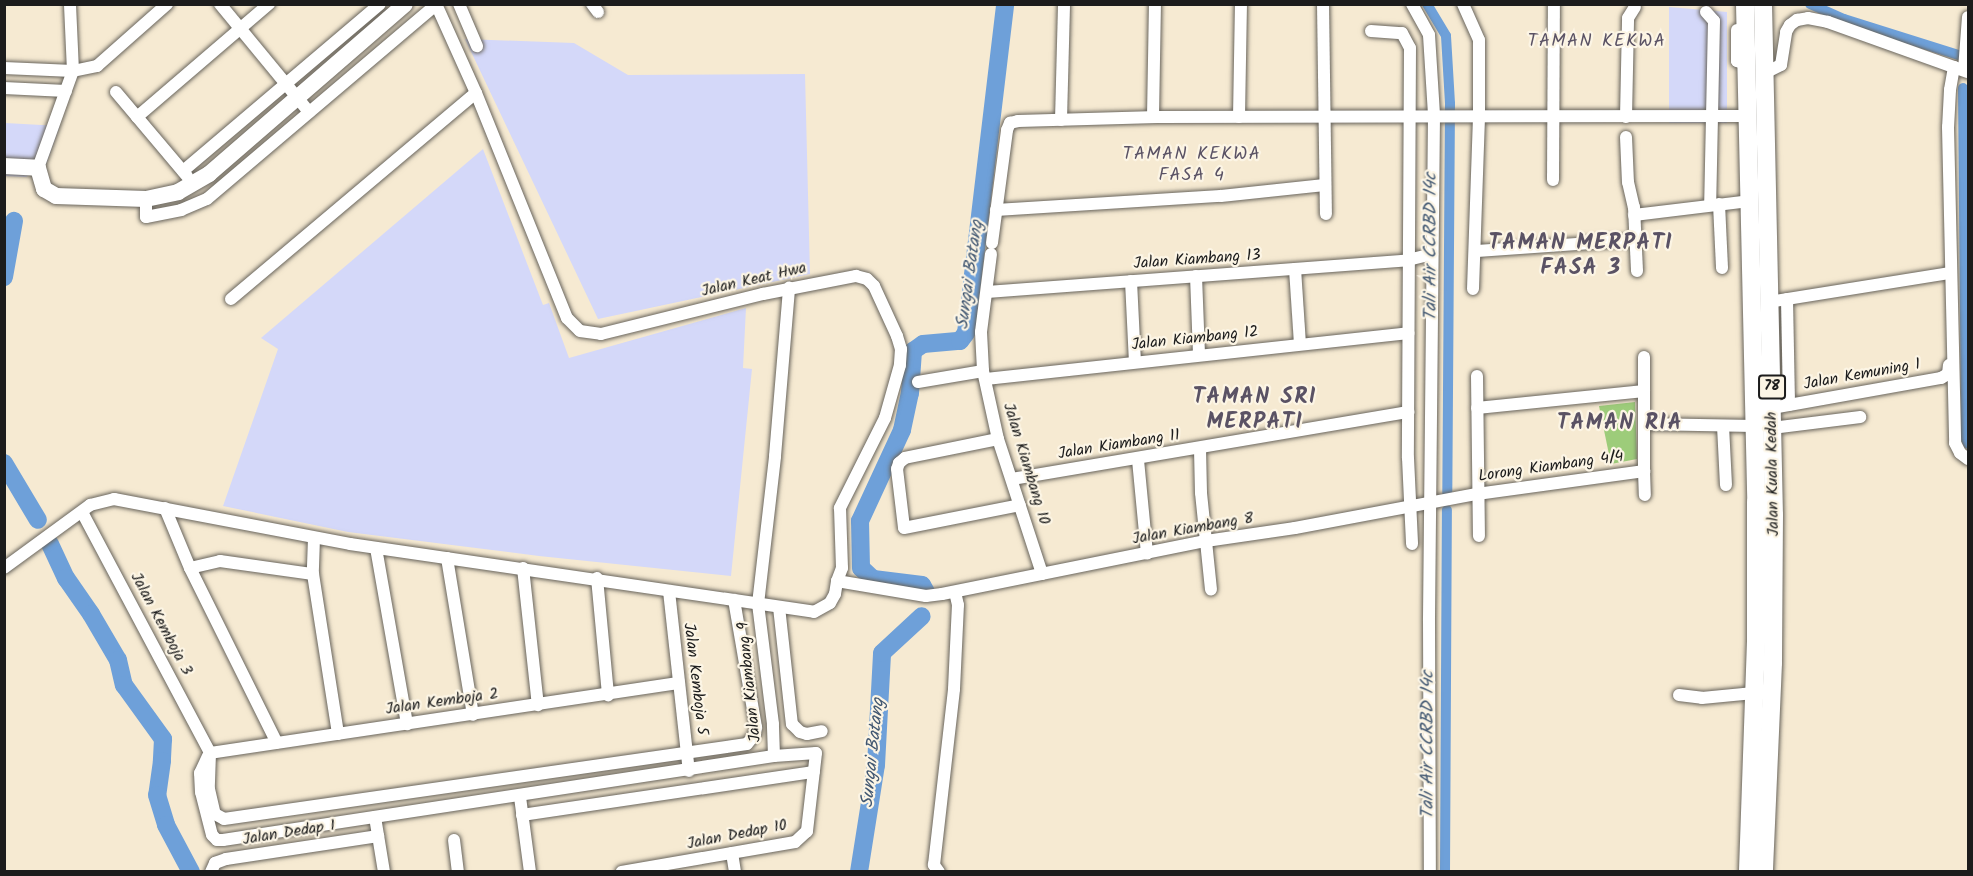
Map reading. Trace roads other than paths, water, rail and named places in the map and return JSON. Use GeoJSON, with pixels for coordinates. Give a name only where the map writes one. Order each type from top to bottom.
{"type":"FeatureCollection","features":[{"type":"Feature","properties":{"kind":"main road","name":"Jalan Kuala Kedah"},"geometry":{"type":"LineString","coordinates":[[1748,872],[1763,427],[1781,407],[1778,300],[1769,279],[1763,4]]}},
{"type":"Feature","properties":{"kind":"main road","name":"Jalan Kuala Kedah"},"geometry":{"type":"LineString","coordinates":[[1745,5],[1749,201],[1774,621],[1763,872]]}},
{"type":"Feature","properties":{"kind":"main road"},"geometry":{"type":"LineString","coordinates":[[1763,427],[1764,305],[1769,279]]}},
{"type":"Feature","properties":{"kind":"street"},"geometry":{"type":"LineString","coordinates":[[70,4],[73,71],[38,168],[44,189],[51,195],[146,199],[178,192],[188,178],[292,91],[405,4]]}},
{"type":"Feature","properties":{"kind":"street"},"geometry":{"type":"LineString","coordinates":[[4,68],[73,71],[97,66],[167,4]]}},
{"type":"Feature","properties":{"kind":"street"},"geometry":{"type":"LineString","coordinates":[[220,4],[309,112]]}},
{"type":"Feature","properties":{"kind":"street"},"geometry":{"type":"LineString","coordinates":[[137,117],[269,4]]}},
{"type":"Feature","properties":{"kind":"street"},"geometry":{"type":"LineString","coordinates":[[292,91],[380,4]]}},
{"type":"Feature","properties":{"kind":"street"},"geometry":{"type":"LineString","coordinates":[[459,4],[477,46]]}},
{"type":"Feature","properties":{"kind":"street"},"geometry":{"type":"LineString","coordinates":[[1064,4],[1061,120],[1153,117],[1748,116]]}},
{"type":"Feature","properties":{"kind":"street"},"geometry":{"type":"LineString","coordinates":[[1153,117],[1155,4]]}},
{"type":"Feature","properties":{"kind":"street"},"geometry":{"type":"LineString","coordinates":[[1239,117],[1241,4]]}},
{"type":"Feature","properties":{"kind":"street"},"geometry":{"type":"LineString","coordinates":[[1323,4],[1326,214]]}},
{"type":"Feature","properties":{"kind":"street"},"geometry":{"type":"LineString","coordinates":[[1412,4],[1429,34],[1438,116],[1432,254],[1430,872]]}},
{"type":"Feature","properties":{"kind":"street"},"geometry":{"type":"LineString","coordinates":[[1463,4],[1479,40],[1476,251],[1473,289]]}},
{"type":"Feature","properties":{"kind":"street"},"geometry":{"type":"LineString","coordinates":[[1553,180],[1554,4]]}},
{"type":"Feature","properties":{"kind":"street"},"geometry":{"type":"LineString","coordinates":[[1738,4],[1737,61],[1746,64]]}},
{"type":"Feature","properties":{"kind":"street"},"geometry":{"type":"LineString","coordinates":[[146,199],[146,217],[181,210],[201,202],[437,5]]}},
{"type":"Feature","properties":{"kind":"street","name":"Jalan Keat Hwa"},"geometry":{"type":"LineString","coordinates":[[437,5],[476,93],[567,318],[580,331],[601,334],[789,288],[856,276],[867,279],[874,286],[901,349],[900,365],[885,418],[840,508],[842,568],[837,581]]}},
{"type":"Feature","properties":{"kind":"street"},"geometry":{"type":"LineString","coordinates":[[1626,117],[1628,18],[1635,7]]}},
{"type":"Feature","properties":{"kind":"street"},"geometry":{"type":"LineString","coordinates":[[1706,12],[1714,21],[1711,115],[1715,205],[1722,268]]}},
{"type":"Feature","properties":{"kind":"street"},"geometry":{"type":"LineString","coordinates":[[1765,73],[1781,66],[1786,32],[1790,25],[1797,20],[1809,18],[1960,65]]}},
{"type":"Feature","properties":{"kind":"street"},"geometry":{"type":"LineString","coordinates":[[1968,18],[1960,65],[1950,90],[1955,443],[1960,453],[1968,459]]}},
{"type":"Feature","properties":{"kind":"street"},"geometry":{"type":"LineString","coordinates":[[1371,31],[1396,32],[1407,39],[1410,48],[1408,412],[1409,507],[1412,544]]}},
{"type":"Feature","properties":{"kind":"street"},"geometry":{"type":"LineString","coordinates":[[4,88],[66,91]]}},
{"type":"Feature","properties":{"kind":"street"},"geometry":{"type":"LineString","coordinates":[[116,92],[188,178]]}},
{"type":"Feature","properties":{"kind":"street"},"geometry":{"type":"LineString","coordinates":[[231,299],[476,93]]}},
{"type":"Feature","properties":{"kind":"street","name":"Jalan Kiambang 10"},"geometry":{"type":"LineString","coordinates":[[1042,574],[998,439],[985,375],[981,332],[996,210],[1010,123],[1061,120]]}},
{"type":"Feature","properties":{"kind":"street"},"geometry":{"type":"LineString","coordinates":[[1626,137],[1628,182],[1634,215],[1636,271]]}},
{"type":"Feature","properties":{"kind":"street"},"geometry":{"type":"LineString","coordinates":[[4,166],[38,168]]}},
{"type":"Feature","properties":{"kind":"street"},"geometry":{"type":"LineString","coordinates":[[996,210],[1221,196],[1324,185]]}},
{"type":"Feature","properties":{"kind":"street"},"geometry":{"type":"LineString","coordinates":[[1634,215],[1749,201]]}},
{"type":"Feature","properties":{"kind":"street"},"geometry":{"type":"LineString","coordinates":[[1476,251],[1635,240]]}},
{"type":"Feature","properties":{"kind":"street","name":"Jalan Kiambang 13"},"geometry":{"type":"LineString","coordinates":[[987,292],[1408,260],[1432,254]]}},
{"type":"Feature","properties":{"kind":"street"},"geometry":{"type":"LineString","coordinates":[[1295,269],[1300,344]]}},
{"type":"Feature","properties":{"kind":"street"},"geometry":{"type":"LineString","coordinates":[[1778,300],[1951,273]]}},
{"type":"Feature","properties":{"kind":"street"},"geometry":{"type":"LineString","coordinates":[[1196,276],[1199,355]]}},
{"type":"Feature","properties":{"kind":"street"},"geometry":{"type":"LineString","coordinates":[[1131,281],[1135,362]]}},
{"type":"Feature","properties":{"kind":"street","name":"Jalan Kiambang 9"},"geometry":{"type":"LineString","coordinates":[[774,756],[773,724],[758,604],[776,445],[789,288]]}},
{"type":"Feature","properties":{"kind":"street","name":"Jalan Kiambang 12"},"geometry":{"type":"LineString","coordinates":[[918,382],[1409,333]]}},
{"type":"Feature","properties":{"kind":"street"},"geometry":{"type":"LineString","coordinates":[[1644,357],[1645,495]]}},
{"type":"Feature","properties":{"kind":"street","name":"Jalan Kemuning 1"},"geometry":{"type":"LineString","coordinates":[[1781,407],[1941,378],[1948,374],[1949,365]]}},
{"type":"Feature","properties":{"kind":"street"},"geometry":{"type":"LineString","coordinates":[[1477,376],[1479,536]]}},
{"type":"Feature","properties":{"kind":"street"},"geometry":{"type":"LineString","coordinates":[[1477,408],[1644,391]]}},
{"type":"Feature","properties":{"kind":"street","name":"Jalan Kiambang 11"},"geometry":{"type":"LineString","coordinates":[[1012,479],[1138,460],[1408,412]]}},
{"type":"Feature","properties":{"kind":"street"},"geometry":{"type":"LineString","coordinates":[[1644,424],[1763,427],[1860,417]]}},
{"type":"Feature","properties":{"kind":"street"},"geometry":{"type":"LineString","coordinates":[[1723,426],[1726,485]]}},
{"type":"Feature","properties":{"kind":"street"},"geometry":{"type":"LineString","coordinates":[[998,439],[904,458],[897,469],[904,528],[1020,505]]}},
{"type":"Feature","properties":{"kind":"street"},"geometry":{"type":"LineString","coordinates":[[1200,449],[1211,589]]}},
{"type":"Feature","properties":{"kind":"street"},"geometry":{"type":"LineString","coordinates":[[1138,460],[1147,554]]}},
{"type":"Feature","properties":{"kind":"street","name":"Lorong Kiambang 4/4"},"geometry":{"type":"LineString","coordinates":[[1451,499],[1644,464]]}},
{"type":"Feature","properties":{"kind":"street"},"geometry":{"type":"LineString","coordinates":[[4,568],[82,512],[106,499],[376,548],[597,578],[814,612],[823,609],[835,594],[837,581]]}},
{"type":"Feature","properties":{"kind":"street","name":"Jalan Kiambang 8"},"geometry":{"type":"LineString","coordinates":[[837,581],[926,596],[942,594],[1206,541],[1451,499]]}},
{"type":"Feature","properties":{"kind":"street"},"geometry":{"type":"LineString","coordinates":[[165,508],[190,568],[277,743]]}},
{"type":"Feature","properties":{"kind":"street","name":"Jalan Kemboja 3"},"geometry":{"type":"LineString","coordinates":[[82,512],[210,753]]}},
{"type":"Feature","properties":{"kind":"street"},"geometry":{"type":"LineString","coordinates":[[314,538],[313,574],[338,734]]}},
{"type":"Feature","properties":{"kind":"street"},"geometry":{"type":"LineString","coordinates":[[376,548],[407,724]]}},
{"type":"Feature","properties":{"kind":"street"},"geometry":{"type":"LineString","coordinates":[[447,558],[473,715]]}},
{"type":"Feature","properties":{"kind":"street"},"geometry":{"type":"LineString","coordinates":[[190,568],[220,561],[313,574]]}},
{"type":"Feature","properties":{"kind":"street"},"geometry":{"type":"LineString","coordinates":[[523,568],[538,705]]}},
{"type":"Feature","properties":{"kind":"street"},"geometry":{"type":"LineString","coordinates":[[597,578],[609,695]]}},
{"type":"Feature","properties":{"kind":"street","name":"Jalan Kemboja 5"},"geometry":{"type":"LineString","coordinates":[[669,591],[688,771]]}},
{"type":"Feature","properties":{"kind":"street"},"geometry":{"type":"LineString","coordinates":[[939,872],[934,865],[954,689],[958,611],[956,592]]}},
{"type":"Feature","properties":{"kind":"street"},"geometry":{"type":"LineString","coordinates":[[210,753],[209,789],[214,813],[224,819],[747,744],[755,734],[752,694],[734,600]]}},
{"type":"Feature","properties":{"kind":"street"},"geometry":{"type":"LineString","coordinates":[[780,607],[785,676],[792,724],[800,732],[807,734],[822,731]]}},
{"type":"Feature","properties":{"kind":"street"},"geometry":{"type":"LineString","coordinates":[[768,678],[785,676]]}},
{"type":"Feature","properties":{"kind":"street","name":"Jalan Kemboja 2"},"geometry":{"type":"LineString","coordinates":[[210,753],[609,695],[679,682]]}},
{"type":"Feature","properties":{"kind":"street"},"geometry":{"type":"LineString","coordinates":[[1679,695],[1702,698],[1754,693]]}},
{"type":"Feature","properties":{"kind":"street"},"geometry":{"type":"LineString","coordinates":[[773,724],[792,724]]}},
{"type":"Feature","properties":{"kind":"street"},"geometry":{"type":"LineString","coordinates":[[210,753],[200,773],[201,792],[207,820],[217,840],[520,797],[774,756],[816,753],[814,772],[522,815]]}},
{"type":"Feature","properties":{"kind":"street","name":"Jalan Dedap 10"},"geometry":{"type":"LineString","coordinates":[[622,872],[666,868],[795,842],[804,835],[814,772]]}},
{"type":"Feature","properties":{"kind":"street"},"geometry":{"type":"LineString","coordinates":[[520,797],[530,872]]}},
{"type":"Feature","properties":{"kind":"street"},"geometry":{"type":"LineString","coordinates":[[375,817],[384,872]]}},
{"type":"Feature","properties":{"kind":"street","name":"Jalan Dedap 1"},"geometry":{"type":"LineString","coordinates":[[211,872],[215,863],[226,859],[378,836]]}},
{"type":"Feature","properties":{"kind":"street"},"geometry":{"type":"LineString","coordinates":[[454,840],[458,872]]}},
{"type":"Feature","properties":{"kind":"street"},"geometry":{"type":"LineString","coordinates":[[732,854],[735,872]]}},
{"type":"Feature","properties":{"kind":"waterway","name":"Sungai Batang"},"geometry":{"type":"LineString","coordinates":[[926,592],[922,585],[873,579],[861,568],[860,521],[902,430],[910,393],[913,351],[923,344],[960,341],[966,333],[1005,4]]}},
{"type":"Feature","properties":{"kind":"waterway","name":"Tali Air CCRBD 14c"},"geometry":{"type":"LineString","coordinates":[[1427,4],[1446,36],[1450,104],[1447,496]]}},
{"type":"Feature","properties":{"kind":"waterway"},"geometry":{"type":"LineString","coordinates":[[1810,4],[1844,19],[1968,58]]}},
{"type":"Feature","properties":{"kind":"waterway"},"geometry":{"type":"LineString","coordinates":[[1963,88],[1966,439],[1968,444]]}},
{"type":"Feature","properties":{"kind":"waterway"},"geometry":{"type":"LineString","coordinates":[[4,277],[14,221]]}},
{"type":"Feature","properties":{"kind":"waterway"},"geometry":{"type":"LineString","coordinates":[[4,463],[38,520]]}},
{"type":"Feature","properties":{"kind":"waterway","name":"Tali Air CCRBD 14c"},"geometry":{"type":"LineString","coordinates":[[1445,872],[1447,510]]}},
{"type":"Feature","properties":{"kind":"waterway"},"geometry":{"type":"LineString","coordinates":[[50,544],[66,578],[91,614],[118,660],[124,685],[163,739],[157,795],[166,825],[191,872]]}},
{"type":"Feature","properties":{"kind":"waterway","name":"Sungai Batang"},"geometry":{"type":"LineString","coordinates":[[859,872],[876,765],[882,653],[922,616]]}},
{"type":"Feature","properties":{"kind":"district","name":"TAMAN KEKWA"},"geometry":{"type":"Point","coordinates":[1597,42]}},
{"type":"Feature","properties":{"kind":"district","name":"TAMAN KEKWA FASA 4"},"geometry":{"type":"Point","coordinates":[1192,166]}},
{"type":"Feature","properties":{"kind":"district","name":"TAMAN MERPATI FASA 3"},"geometry":{"type":"Point","coordinates":[1581,256]}},
{"type":"Feature","properties":{"kind":"district","name":"TAMAN SRI MERPATI"},"geometry":{"type":"Point","coordinates":[1255,410]}},
{"type":"Feature","properties":{"kind":"district","name":"TAMAN RIA"},"geometry":{"type":"Point","coordinates":[1620,424]}}]}
